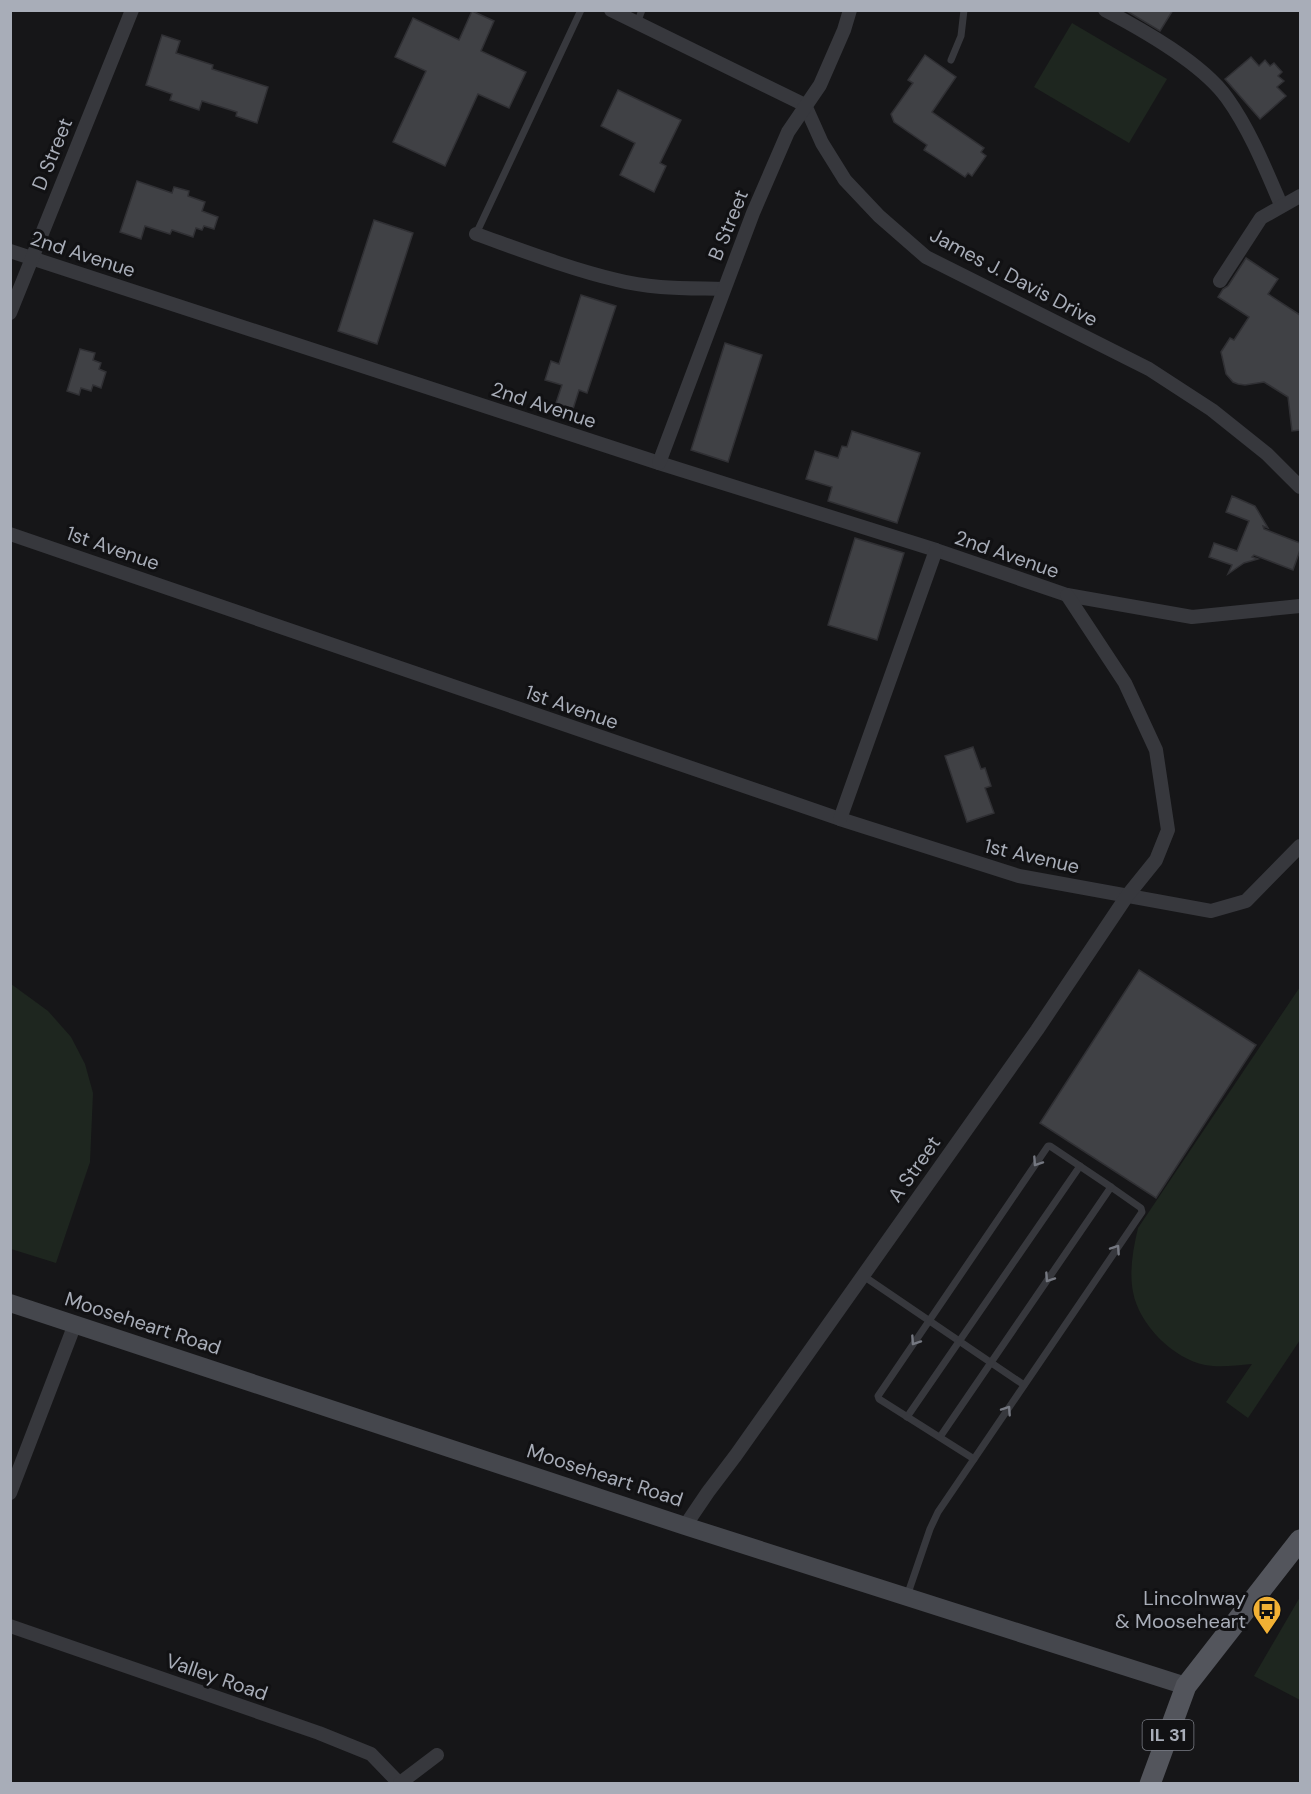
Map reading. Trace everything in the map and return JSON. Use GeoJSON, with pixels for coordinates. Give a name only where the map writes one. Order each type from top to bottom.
{"type":"FeatureCollection","features":[{"type":"Feature","properties":{"kind":"main road","name":"Mooseheart Road"},"geometry":{"type":"LineString","coordinates":[[10,1303],[685,1526],[1186,1686]]}},
{"type":"Feature","properties":{"kind":"main road","name":"IL 31"},"geometry":{"type":"LineString","coordinates":[[1150,1784],[1186,1686],[1300,1540]]}},
{"type":"Feature","properties":{"kind":"street","name":"D Street"},"geometry":{"type":"LineString","coordinates":[[10,313],[132,10]]}},
{"type":"Feature","properties":{"kind":"street"},"geometry":{"type":"LineString","coordinates":[[611,10],[640,17],[805,105]]}},
{"type":"Feature","properties":{"kind":"street","name":"B Street"},"geometry":{"type":"LineString","coordinates":[[659,463],[753,213],[788,132],[820,85],[844,30],[850,10]]}},
{"type":"Feature","properties":{"kind":"street"},"geometry":{"type":"LineString","coordinates":[[1105,10],[1168,48],[1206,75],[1227,98],[1247,131],[1281,205]]}},
{"type":"Feature","properties":{"kind":"street","name":"James J. Davis Drive"},"geometry":{"type":"LineString","coordinates":[[805,105],[822,143],[845,180],[879,216],[926,257],[1149,369],[1212,410],[1267,454],[1300,488]]}},
{"type":"Feature","properties":{"kind":"street"},"geometry":{"type":"LineString","coordinates":[[1220,281],[1261,218],[1300,196]]}},
{"type":"Feature","properties":{"kind":"street"},"geometry":{"type":"LineString","coordinates":[[476,234],[618,281],[672,288],[723,288]]}},
{"type":"Feature","properties":{"kind":"street","name":"2nd Avenue"},"geometry":{"type":"LineString","coordinates":[[10,251],[659,463],[936,550],[1067,595],[1192,617],[1300,606]]}},
{"type":"Feature","properties":{"kind":"street","name":"1st Avenue"},"geometry":{"type":"LineString","coordinates":[[10,534],[840,819],[1019,876],[1211,912],[1246,901],[1300,846]]}},
{"type":"Feature","properties":{"kind":"street"},"geometry":{"type":"LineString","coordinates":[[840,819],[936,550]]}},
{"type":"Feature","properties":{"kind":"street","name":"2nd Avenue"},"geometry":{"type":"LineString","coordinates":[[1067,595],[1125,682],[1156,750],[1168,830]]}},
{"type":"Feature","properties":{"kind":"street","name":"A Street"},"geometry":{"type":"LineString","coordinates":[[685,1526],[1037,1030],[1127,896],[1156,860],[1168,830]]}},
{"type":"Feature","properties":{"kind":"street"},"geometry":{"type":"LineString","coordinates":[[10,1493],[75,1324]]}},
{"type":"Feature","properties":{"kind":"street","name":"Valley Road"},"geometry":{"type":"LineString","coordinates":[[10,1626],[319,1733],[371,1754],[400,1783]]}},
{"type":"Feature","properties":{"kind":"street"},"geometry":{"type":"LineString","coordinates":[[400,1783],[437,1755]]}},
{"type":"Feature","properties":{"kind":"lane"},"geometry":{"type":"LineString","coordinates":[[476,234],[580,10]]}},
{"type":"Feature","properties":{"kind":"lane"},"geometry":{"type":"LineString","coordinates":[[951,60],[961,36],[964,10]]}},
{"type":"Feature","properties":{"kind":"lane"},"geometry":{"type":"LineString","coordinates":[[906,1596],[938,1512],[1142,1212],[1142,1208],[1050,1146],[878,1396],[879,1399],[974,1459]]}},
{"type":"Feature","properties":{"kind":"lane"},"geometry":{"type":"LineString","coordinates":[[907,1417],[1080,1166]]}},
{"type":"Feature","properties":{"kind":"lane"},"geometry":{"type":"LineString","coordinates":[[940,1437],[1111,1187]]}},
{"type":"Feature","properties":{"kind":"lane"},"geometry":{"type":"LineString","coordinates":[[862,1275],[1024,1385]]}},
{"type":"Feature","properties":{"kind":"shaded area"},"geometry":{"type":"Polygon","coordinates":[[[1072,23],[1167,79],[1129,143],[1034,87],[1072,23]]]}},
{"type":"Feature","properties":{"kind":"shaded area"},"geometry":{"type":"Polygon","coordinates":[[[11,984],[48,1011],[71,1037],[85,1064],[93,1093],[90,1162],[56,1263],[11,1249],[11,984]]]}},
{"type":"Feature","properties":{"kind":"shaded area"},"geometry":{"type":"Polygon","coordinates":[[[1300,987],[1300,1340],[1248,1418],[1226,1402],[1252,1364],[1205,1365],[1182,1356],[1170,1348],[1150,1328],[1142,1316],[1133,1292],[1132,1260],[1138,1228],[1300,987]]]}},
{"type":"Feature","properties":{"kind":"shaded area"},"geometry":{"type":"Polygon","coordinates":[[[1300,1597],[1300,1700],[1254,1676],[1300,1597]]]}},
{"type":"Feature","properties":{"kind":"building"},"geometry":{"type":"Polygon","coordinates":[[[1125,10],[1173,10],[1160,31],[1125,10]]]}},
{"type":"Feature","properties":{"kind":"building"},"geometry":{"type":"Polygon","coordinates":[[[472,11],[494,21],[481,51],[526,72],[509,108],[478,94],[445,166],[393,142],[426,71],[395,57],[413,18],[459,40],[472,11]]]}},
{"type":"Feature","properties":{"kind":"building"},"geometry":{"type":"Polygon","coordinates":[[[162,35],[180,41],[176,53],[213,65],[212,69],[268,87],[257,123],[236,116],[237,112],[202,101],[199,110],[170,100],[172,94],[146,85],[162,35]]]}},
{"type":"Feature","properties":{"kind":"building"},"geometry":{"type":"Polygon","coordinates":[[[925,55],[956,77],[932,112],[984,148],[981,152],[986,156],[972,176],[968,173],[965,177],[924,150],[927,145],[894,122],[891,114],[913,83],[908,80],[925,55]]]}},
{"type":"Feature","properties":{"kind":"building"},"geometry":{"type":"Polygon","coordinates":[[[1251,57],[1259,66],[1265,60],[1270,66],[1274,63],[1282,72],[1278,76],[1284,81],[1277,87],[1286,96],[1260,119],[1225,79],[1251,57]]]}},
{"type":"Feature","properties":{"kind":"building"},"geometry":{"type":"Polygon","coordinates":[[[618,90],[681,120],[660,163],[666,166],[654,192],[620,175],[635,143],[601,126],[618,90]]]}},
{"type":"Feature","properties":{"kind":"building"},"geometry":{"type":"Polygon","coordinates":[[[137,181],[172,193],[174,187],[189,191],[188,196],[205,202],[202,211],[218,217],[214,229],[204,226],[202,230],[196,228],[193,237],[172,230],[170,234],[145,226],[141,239],[120,232],[137,181]]]}},
{"type":"Feature","properties":{"kind":"building"},"geometry":{"type":"Polygon","coordinates":[[[374,220],[413,233],[377,344],[338,331],[374,220]]]}},
{"type":"Feature","properties":{"kind":"building"},"geometry":{"type":"Polygon","coordinates":[[[1246,258],[1278,279],[1268,294],[1300,315],[1300,430],[1292,431],[1288,397],[1264,382],[1238,384],[1226,374],[1221,352],[1230,338],[1234,340],[1249,317],[1218,297],[1246,258]]]}},
{"type":"Feature","properties":{"kind":"building"},"geometry":{"type":"Polygon","coordinates":[[[581,295],[616,306],[587,393],[579,390],[573,409],[556,403],[562,385],[545,380],[551,361],[559,364],[581,295]]]}},
{"type":"Feature","properties":{"kind":"building"},"geometry":{"type":"Polygon","coordinates":[[[725,343],[762,355],[728,462],[691,450],[725,343]]]}},
{"type":"Feature","properties":{"kind":"building"},"geometry":{"type":"Polygon","coordinates":[[[80,349],[95,353],[93,360],[101,363],[99,369],[106,372],[101,388],[93,385],[91,391],[81,388],[79,395],[67,391],[80,349]]]}},
{"type":"Feature","properties":{"kind":"building"},"geometry":{"type":"Polygon","coordinates":[[[852,431],[920,453],[897,523],[828,501],[832,487],[806,479],[815,451],[838,458],[842,446],[847,447],[852,431]]]}},
{"type":"Feature","properties":{"kind":"building"},"geometry":{"type":"Polygon","coordinates":[[[1232,496],[1255,506],[1268,528],[1263,526],[1264,529],[1300,543],[1293,570],[1254,555],[1252,557],[1258,559],[1244,563],[1228,574],[1232,565],[1209,557],[1214,543],[1237,551],[1249,521],[1226,512],[1232,496]]]}},
{"type":"Feature","properties":{"kind":"building"},"geometry":{"type":"Polygon","coordinates":[[[855,538],[904,553],[877,640],[828,625],[855,538]]]}},
{"type":"Feature","properties":{"kind":"building"},"geometry":{"type":"Polygon","coordinates":[[[973,747],[981,769],[985,768],[991,786],[985,788],[994,813],[967,822],[945,756],[973,747]]]}},
{"type":"Feature","properties":{"kind":"building"},"geometry":{"type":"Polygon","coordinates":[[[1139,970],[1256,1045],[1156,1198],[1040,1123],[1139,970]]]}},
{"type":"Feature","properties":{"kind":"place","name":"Lincolnway & Mooseheart"},"geometry":{"type":"Point","coordinates":[1267,1636]}}]}
